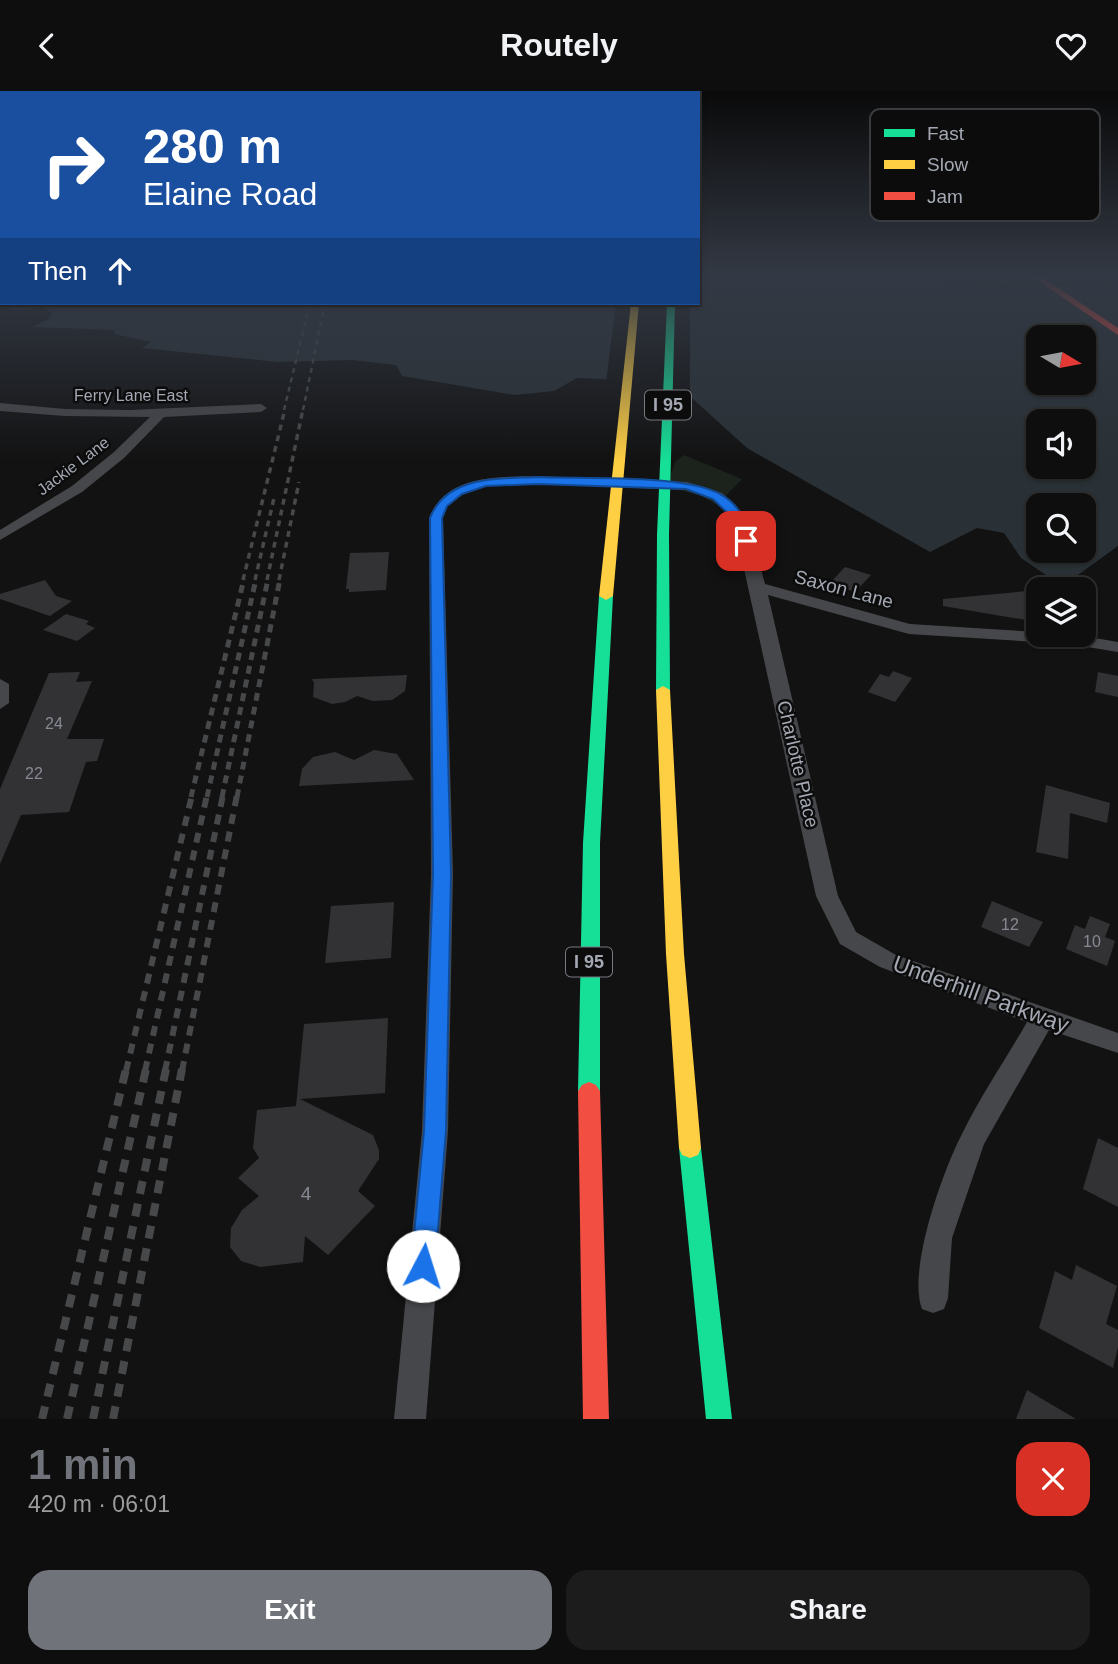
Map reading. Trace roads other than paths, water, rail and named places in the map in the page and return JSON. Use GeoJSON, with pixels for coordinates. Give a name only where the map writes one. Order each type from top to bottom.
{"type":"FeatureCollection","features":[{"type":"Feature","properties":{"kind":"main road","name":"I 95"},"geometry":{"type":"LineString","coordinates":[[596,1419],[590,1125],[590,881],[596,729],[614,506],[631,338]]}},
{"type":"Feature","properties":{"kind":"main road","name":"I 95"},"geometry":{"type":"LineString","coordinates":[[670,338],[663,670],[668,845],[684,1058],[719,1419]]}},
{"type":"Feature","properties":{"kind":"street","name":"Ferry Lane East"},"geometry":{"type":"LineString","coordinates":[[0,407],[74,413],[159,415],[261,408]]}},
{"type":"Feature","properties":{"kind":"street","name":"Jackie Lane"},"geometry":{"type":"LineString","coordinates":[[0,536],[77,489],[119,455],[159,415]]}},
{"type":"Feature","properties":{"kind":"street"},"geometry":{"type":"LineString","coordinates":[[410,1419],[436,1104],[442,874],[436,518],[441,505],[458,491],[485,482],[687,486],[717,496],[740,518],[758,587]]}},
{"type":"Feature","properties":{"kind":"street","name":"Saxon Lane"},"geometry":{"type":"LineString","coordinates":[[758,587],[909,629],[1069,639],[1118,647]]}},
{"type":"Feature","properties":{"kind":"street","name":"Charlotte Place"},"geometry":{"type":"LineString","coordinates":[[758,587],[827,896],[848,938]]}},
{"type":"Feature","properties":{"kind":"street"},"geometry":{"type":"LineString","coordinates":[[0,684],[0,703]]}},
{"type":"Feature","properties":{"kind":"street","name":"Underhill Parkway"},"geometry":{"type":"LineString","coordinates":[[848,938],[888,961],[1118,1043]]}},
{"type":"Feature","properties":{"kind":"street"},"geometry":{"type":"LineString","coordinates":[[933,1297],[938,1238],[972,1140],[1043,1018]]}},
{"type":"Feature","properties":{"kind":"railway"},"geometry":{"type":"LineString","coordinates":[[284,410],[302,338]]}},
{"type":"Feature","properties":{"kind":"railway"},"geometry":{"type":"LineString","coordinates":[[303,410],[318,338]]}},
{"type":"Feature","properties":{"kind":"railway"},"geometry":{"type":"LineString","coordinates":[[243,580],[285,409]]}},
{"type":"Feature","properties":{"kind":"railway"},"geometry":{"type":"LineString","coordinates":[[267,580],[303,409]]}},
{"type":"Feature","properties":{"kind":"railway"},"geometry":{"type":"LineString","coordinates":[[279,580],[299,482]]}},
{"type":"Feature","properties":{"kind":"railway"},"geometry":{"type":"LineString","coordinates":[[255,580],[274,498]]}},
{"type":"Feature","properties":{"kind":"railway"},"geometry":{"type":"LineString","coordinates":[[191,797],[244,579]]}},
{"type":"Feature","properties":{"kind":"railway"},"geometry":{"type":"LineString","coordinates":[[207,797],[256,579]]}},
{"type":"Feature","properties":{"kind":"railway"},"geometry":{"type":"LineString","coordinates":[[222,797],[268,579]]}},
{"type":"Feature","properties":{"kind":"railway"},"geometry":{"type":"LineString","coordinates":[[237,797],[280,579]]}},
{"type":"Feature","properties":{"kind":"railway"},"geometry":{"type":"LineString","coordinates":[[126,1071],[192,795]]}},
{"type":"Feature","properties":{"kind":"railway"},"geometry":{"type":"LineString","coordinates":[[145,1071],[207,795]]}},
{"type":"Feature","properties":{"kind":"railway"},"geometry":{"type":"LineString","coordinates":[[165,1071],[223,795]]}},
{"type":"Feature","properties":{"kind":"railway"},"geometry":{"type":"LineString","coordinates":[[182,1071],[237,795]]}},
{"type":"Feature","properties":{"kind":"railway"},"geometry":{"type":"LineString","coordinates":[[42,1419],[126,1069]]}},
{"type":"Feature","properties":{"kind":"railway"},"geometry":{"type":"LineString","coordinates":[[67,1419],[146,1069]]}},
{"type":"Feature","properties":{"kind":"railway"},"geometry":{"type":"LineString","coordinates":[[93,1419],[166,1069]]}},
{"type":"Feature","properties":{"kind":"railway"},"geometry":{"type":"LineString","coordinates":[[113,1419],[182,1069]]}}]}
